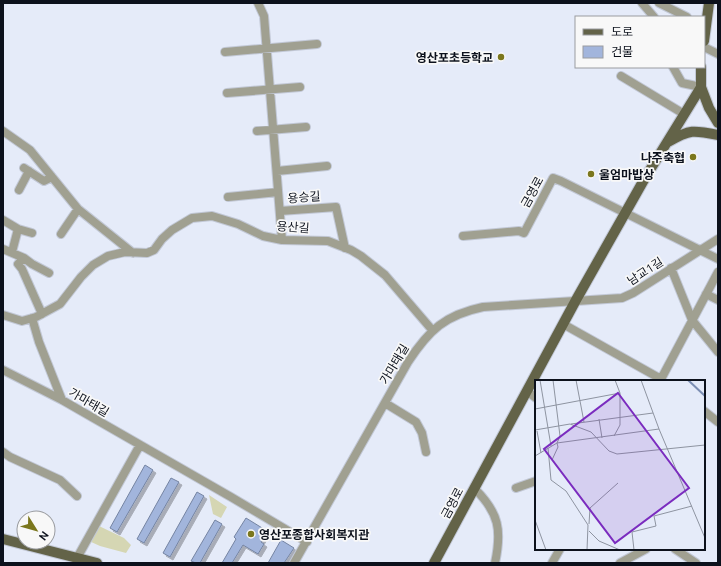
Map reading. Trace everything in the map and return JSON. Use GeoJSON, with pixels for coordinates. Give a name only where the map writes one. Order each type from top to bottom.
{"type":"FeatureCollection","features":[{"type":"Feature","properties":{"kind":"main road"},"geometry":{"type":"LineString","coordinates":[[705,26],[709,3]]}},
{"type":"Feature","properties":{"kind":"main road"},"geometry":{"type":"LineString","coordinates":[[702,68],[701,87],[709,108],[718,123]]}},
{"type":"Feature","properties":{"kind":"main road","name":"금영로"},"geometry":{"type":"LineString","coordinates":[[434,563],[576,300],[666,143],[701,87]]}},
{"type":"Feature","properties":{"kind":"main road"},"geometry":{"type":"LineString","coordinates":[[666,143],[680,134],[690,131],[718,135]]}},
{"type":"Feature","properties":{"kind":"main road"},"geometry":{"type":"LineString","coordinates":[[3,539],[97,563]]}},
{"type":"Feature","properties":{"kind":"street","name":"용승길"},"geometry":{"type":"LineString","coordinates":[[258,3],[264,16],[282,240]]}},
{"type":"Feature","properties":{"kind":"street"},"geometry":{"type":"LineString","coordinates":[[642,3],[653,16]]}},
{"type":"Feature","properties":{"kind":"street"},"geometry":{"type":"LineString","coordinates":[[659,3],[685,16]]}},
{"type":"Feature","properties":{"kind":"street"},"geometry":{"type":"LineString","coordinates":[[225,52],[317,44]]}},
{"type":"Feature","properties":{"kind":"street"},"geometry":{"type":"LineString","coordinates":[[705,48],[718,54]]}},
{"type":"Feature","properties":{"kind":"street"},"geometry":{"type":"LineString","coordinates":[[674,68],[682,83],[701,87]]}},
{"type":"Feature","properties":{"kind":"street"},"geometry":{"type":"LineString","coordinates":[[621,76],[684,114]]}},
{"type":"Feature","properties":{"kind":"street"},"geometry":{"type":"LineString","coordinates":[[227,93],[300,87]]}},
{"type":"Feature","properties":{"kind":"street"},"geometry":{"type":"LineString","coordinates":[[257,131],[306,127]]}},
{"type":"Feature","properties":{"kind":"street"},"geometry":{"type":"LineString","coordinates":[[3,131],[30,150],[78,209],[133,253]]}},
{"type":"Feature","properties":{"kind":"street"},"geometry":{"type":"LineString","coordinates":[[277,171],[327,166]]}},
{"type":"Feature","properties":{"kind":"street"},"geometry":{"type":"LineString","coordinates":[[19,190],[27,170],[44,181],[52,177]]}},
{"type":"Feature","properties":{"kind":"street","name":"금영로"},"geometry":{"type":"LineString","coordinates":[[463,236],[519,231],[524,233],[553,178],[625,213]]}},
{"type":"Feature","properties":{"kind":"street","name":"용승길"},"geometry":{"type":"LineString","coordinates":[[228,197],[278,192]]}},
{"type":"Feature","properties":{"kind":"street","name":"용승길"},"geometry":{"type":"LineString","coordinates":[[280,211],[336,207],[345,248]]}},
{"type":"Feature","properties":{"kind":"street"},"geometry":{"type":"LineString","coordinates":[[61,234],[78,209]]}},
{"type":"Feature","properties":{"kind":"street"},"geometry":{"type":"LineString","coordinates":[[625,213],[718,259]]}},
{"type":"Feature","properties":{"kind":"street","name":"용산길"},"geometry":{"type":"LineString","coordinates":[[32,318],[60,304],[81,277],[93,265],[108,256],[125,252],[147,253],[154,250],[162,239],[172,230],[192,218],[212,216],[238,224],[263,236],[282,240],[328,241],[358,254],[385,275],[433,331]]}},
{"type":"Feature","properties":{"kind":"street"},"geometry":{"type":"LineString","coordinates":[[3,220],[18,229],[32,233]]}},
{"type":"Feature","properties":{"kind":"street"},"geometry":{"type":"LineString","coordinates":[[12,252],[18,229]]}},
{"type":"Feature","properties":{"kind":"street","name":"남교1길"},"geometry":{"type":"LineString","coordinates":[[576,300],[615,299],[629,295],[718,239]]}},
{"type":"Feature","properties":{"kind":"street"},"geometry":{"type":"LineString","coordinates":[[3,249],[24,258],[49,273]]}},
{"type":"Feature","properties":{"kind":"street"},"geometry":{"type":"LineString","coordinates":[[24,258],[18,264],[22,269],[42,314]]}},
{"type":"Feature","properties":{"kind":"street"},"geometry":{"type":"LineString","coordinates":[[671,268],[692,320],[718,352]]}},
{"type":"Feature","properties":{"kind":"street"},"geometry":{"type":"LineString","coordinates":[[563,324],[661,380],[718,272]]}},
{"type":"Feature","properties":{"kind":"street"},"geometry":{"type":"LineString","coordinates":[[706,294],[718,300]]}},
{"type":"Feature","properties":{"kind":"street","name":"가마태길"},"geometry":{"type":"LineString","coordinates":[[294,563],[414,352],[433,331],[454,316],[483,307],[576,300]]}},
{"type":"Feature","properties":{"kind":"street"},"geometry":{"type":"LineString","coordinates":[[3,315],[22,321],[32,318],[39,342],[62,400]]}},
{"type":"Feature","properties":{"kind":"street","name":"가마태길"},"geometry":{"type":"LineString","coordinates":[[3,370],[62,400],[307,542]]}},
{"type":"Feature","properties":{"kind":"street"},"geometry":{"type":"LineString","coordinates":[[527,391],[535,397]]}},
{"type":"Feature","properties":{"kind":"street"},"geometry":{"type":"LineString","coordinates":[[385,403],[416,422],[422,434],[426,452]]}},
{"type":"Feature","properties":{"kind":"street"},"geometry":{"type":"LineString","coordinates":[[705,412],[718,422]]}},
{"type":"Feature","properties":{"kind":"street"},"geometry":{"type":"LineString","coordinates":[[78,558],[140,445]]}},
{"type":"Feature","properties":{"kind":"street"},"geometry":{"type":"LineString","coordinates":[[3,452],[10,457],[60,480],[77,496]]}},
{"type":"Feature","properties":{"kind":"street"},"geometry":{"type":"LineString","coordinates":[[516,488],[535,481]]}},
{"type":"Feature","properties":{"kind":"street"},"geometry":{"type":"LineString","coordinates":[[475,488],[487,501],[498,527],[498,547],[495,563]]}},
{"type":"Feature","properties":{"kind":"street"},"geometry":{"type":"LineString","coordinates":[[552,563],[559,550]]}},
{"type":"Feature","properties":{"kind":"street"},"geometry":{"type":"LineString","coordinates":[[620,563],[644,550]]}},
{"type":"Feature","properties":{"kind":"street"},"geometry":{"type":"LineString","coordinates":[[676,550],[696,563]]}},
{"type":"Feature","properties":{"kind":"green space"},"geometry":{"type":"Polygon","coordinates":[[[209,495],[227,507],[221,518],[213,514],[209,495]]]}},
{"type":"Feature","properties":{"kind":"green space"},"geometry":{"type":"Polygon","coordinates":[[[99,526],[124,538],[131,545],[126,553],[100,546],[89,541],[99,526]]]}},
{"type":"Feature","properties":{"kind":"building"},"geometry":{"type":"Polygon","coordinates":[[[145,465],[153,470],[117,532],[110,528],[145,465]]]}},
{"type":"Feature","properties":{"kind":"building"},"geometry":{"type":"Polygon","coordinates":[[[171,478],[179,482],[144,543],[137,539],[171,478]]]}},
{"type":"Feature","properties":{"kind":"building"},"geometry":{"type":"Polygon","coordinates":[[[197,492],[204,496],[170,557],[163,553],[197,492]]]}},
{"type":"Feature","properties":{"kind":"building","name":"영산포종합사회복지관"},"geometry":{"type":"Polygon","coordinates":[[[246,518],[267,531],[261,542],[264,544],[258,554],[243,545],[232,563],[222,563],[236,539],[234,537],[246,518]]]}},
{"type":"Feature","properties":{"kind":"building"},"geometry":{"type":"Polygon","coordinates":[[[215,520],[222,524],[200,563],[191,561],[215,520]]]}},
{"type":"Feature","properties":{"kind":"building"},"geometry":{"type":"Polygon","coordinates":[[[281,540],[294,548],[284,563],[268,563],[281,540]]]}},
{"type":"Feature","properties":{"kind":"place","name":"영산포초등학교"},"geometry":{"type":"Point","coordinates":[501,57]}},
{"type":"Feature","properties":{"kind":"place","name":"나주축협"},"geometry":{"type":"Point","coordinates":[693,157]}},
{"type":"Feature","properties":{"kind":"place","name":"울엄마밥상"},"geometry":{"type":"Point","coordinates":[591,174]}},
{"type":"Feature","properties":{"kind":"place","name":"영산포종합사회복지관"},"geometry":{"type":"Point","coordinates":[251,534]}}]}
